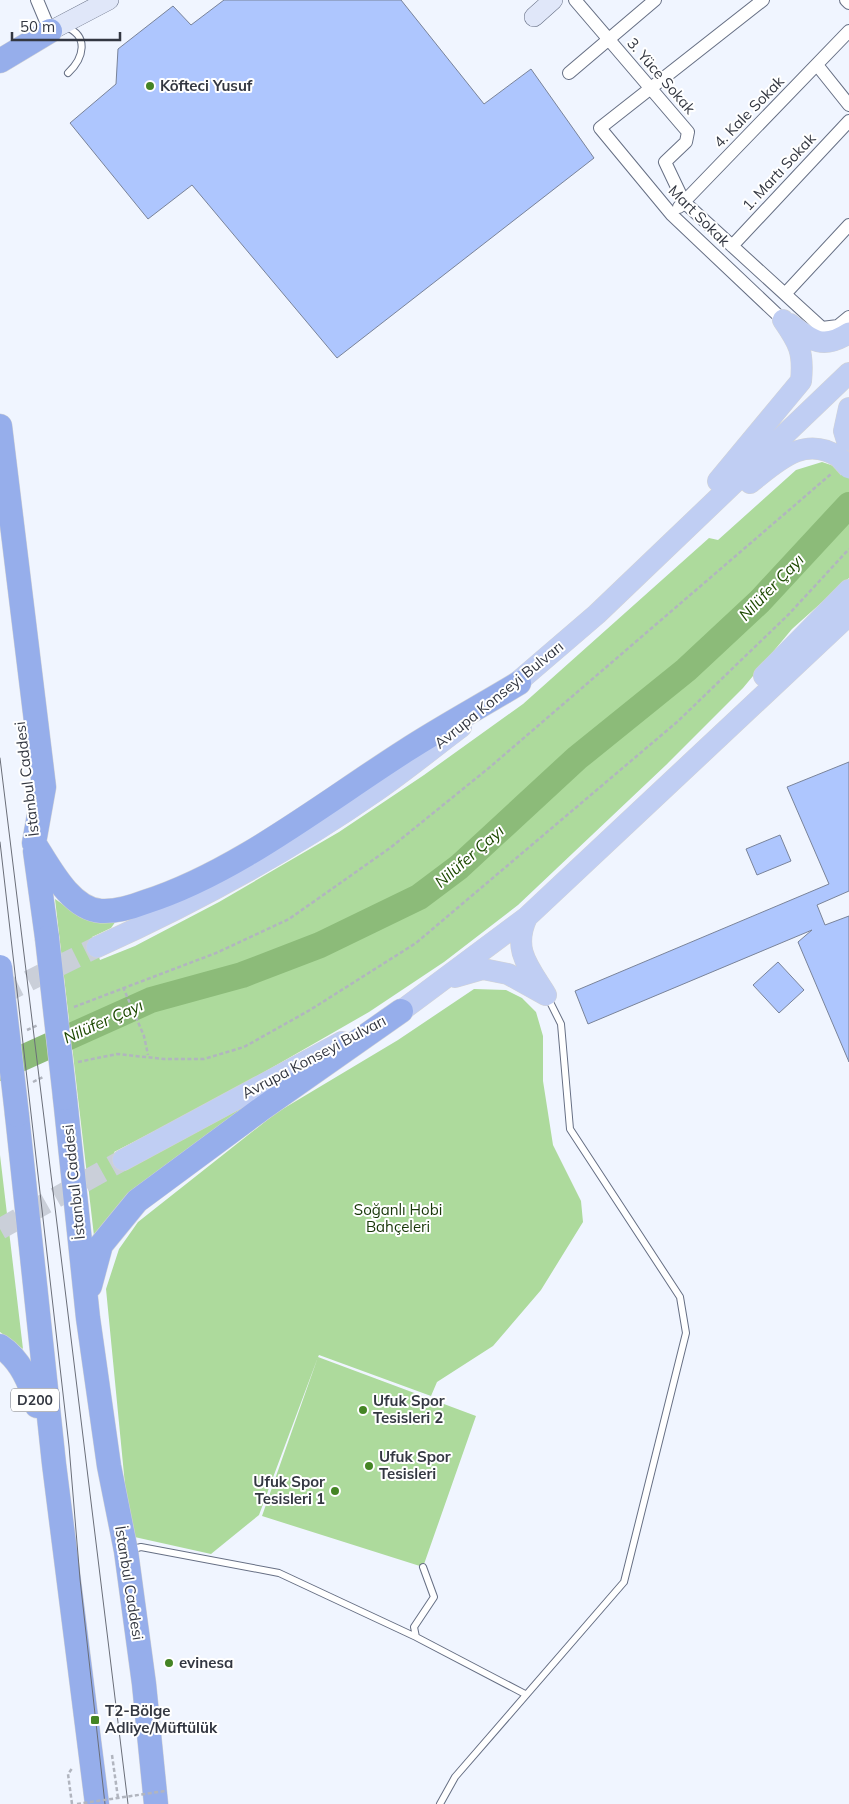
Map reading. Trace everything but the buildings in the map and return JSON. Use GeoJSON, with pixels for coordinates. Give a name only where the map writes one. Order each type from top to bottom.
{"type":"FeatureCollection","features":[{"type":"Feature","properties":{"kind":"highway"},"geometry":{"type":"LineString","coordinates":[[0,48],[55,28]]}},
{"type":"Feature","properties":{"kind":"highway"},"geometry":{"type":"LineString","coordinates":[[0,61],[55,28]]}},
{"type":"Feature","properties":{"kind":"highway"},"geometry":{"type":"LineString","coordinates":[[0,426],[44,787],[34,843],[63,887],[78,902],[100,911],[127,908],[166,896],[214,873],[285,830],[407,750],[519,683]]}},
{"type":"Feature","properties":{"kind":"highway","name":"İstanbul Caddesi"},"geometry":{"type":"LineString","coordinates":[[0,558],[46,938],[88,1318],[109,1466],[126,1550],[161,1798]]}},
{"type":"Feature","properties":{"kind":"highway"},"geometry":{"type":"LineString","coordinates":[[0,967],[54,1464],[108,1801]]}},
{"type":"Feature","properties":{"kind":"highway"},"geometry":{"type":"LineString","coordinates":[[88,1318],[91,1278],[101,1245],[137,1202],[260,1110],[401,1011]]}},
{"type":"Feature","properties":{"kind":"highway","name":"D200"},"geometry":{"type":"LineString","coordinates":[[0,1346],[7,1350],[29,1378],[54,1464]]}},
{"type":"Feature","properties":{"kind":"main road"},"geometry":{"type":"LineString","coordinates":[[55,28],[109,0]]}},
{"type":"Feature","properties":{"kind":"main road"},"geometry":{"type":"LineString","coordinates":[[534,17],[553,0]]}},
{"type":"Feature","properties":{"kind":"main road"},"geometry":{"type":"LineString","coordinates":[[783,320],[808,338],[822,343],[836,334]]}},
{"type":"Feature","properties":{"kind":"main road"},"geometry":{"type":"LineString","coordinates":[[783,320],[801,350],[803,361],[801,381]]}},
{"type":"Feature","properties":{"kind":"main road"},"geometry":{"type":"LineString","coordinates":[[657,554],[801,381],[810,362],[836,334]]}},
{"type":"Feature","properties":{"kind":"main road","name":"Avrupa Konseyi Bulvarı"},"geometry":{"type":"LineString","coordinates":[[97,947],[160,918],[224,884],[305,837],[376,791],[519,683],[597,614],[657,554],[849,373]]}},
{"type":"Feature","properties":{"kind":"main road"},"geometry":{"type":"LineString","coordinates":[[657,554],[789,454],[811,447],[829,450],[844,458],[844,431],[849,408]]}},
{"type":"Feature","properties":{"kind":"main road"},"geometry":{"type":"LineString","coordinates":[[650,803],[702,738],[849,590]]}},
{"type":"Feature","properties":{"kind":"main road","name":"Avrupa Konseyi Bulvarı"},"geometry":{"type":"LineString","coordinates":[[123,1160],[401,1011],[527,918],[849,615]]}},
{"type":"Feature","properties":{"kind":"main road"},"geometry":{"type":"LineString","coordinates":[[527,918],[520,931],[520,949],[529,969],[546,995]]}},
{"type":"Feature","properties":{"kind":"main road"},"geometry":{"type":"LineString","coordinates":[[443,981],[484,969],[508,974],[546,995]]}},
{"type":"Feature","properties":{"kind":"street"},"geometry":{"type":"LineString","coordinates":[[38,0],[55,28]]}},
{"type":"Feature","properties":{"kind":"street","name":"3. Yüce Sokak"},"geometry":{"type":"LineString","coordinates":[[575,0],[688,132],[686,142],[665,162],[684,202]]}},
{"type":"Feature","properties":{"kind":"street"},"geometry":{"type":"LineString","coordinates":[[569,73],[655,0]]}},
{"type":"Feature","properties":{"kind":"street"},"geometry":{"type":"LineString","coordinates":[[650,88],[763,0]]}},
{"type":"Feature","properties":{"kind":"street"},"geometry":{"type":"LineString","coordinates":[[846,0],[849,3]]}},
{"type":"Feature","properties":{"kind":"street","name":"4. Kale Sokak"},"geometry":{"type":"LineString","coordinates":[[672,215],[849,31]]}},
{"type":"Feature","properties":{"kind":"street"},"geometry":{"type":"LineString","coordinates":[[816,65],[849,105]]}},
{"type":"Feature","properties":{"kind":"street","name":"Mart Sokak"},"geometry":{"type":"LineString","coordinates":[[650,88],[600,128],[672,215],[783,320]]}},
{"type":"Feature","properties":{"kind":"street","name":"1. Martı Sokak"},"geometry":{"type":"LineString","coordinates":[[732,246],[849,121]]}},
{"type":"Feature","properties":{"kind":"street","name":"Mart Sokak"},"geometry":{"type":"LineString","coordinates":[[684,202],[785,294],[836,334]]}},
{"type":"Feature","properties":{"kind":"street"},"geometry":{"type":"LineString","coordinates":[[785,294],[849,225]]}},
{"type":"Feature","properties":{"kind":"street"},"geometry":{"type":"LineString","coordinates":[[836,334],[838,326],[849,317]]}},
{"type":"Feature","properties":{"kind":"lane"},"geometry":{"type":"LineString","coordinates":[[55,28],[74,30],[80,36],[82,52],[76,65],[68,73]]}},
{"type":"Feature","properties":{"kind":"lane"},"geometry":{"type":"LineString","coordinates":[[440,1804],[455,1776],[624,1582],[686,1333],[680,1297],[570,1129],[561,1024],[546,995]]}},
{"type":"Feature","properties":{"kind":"lane"},"geometry":{"type":"LineString","coordinates":[[126,1550],[141,1547],[279,1573],[416,1637],[525,1694]]}},
{"type":"Feature","properties":{"kind":"lane"},"geometry":{"type":"LineString","coordinates":[[416,1637],[414,1627],[434,1597],[423,1567]]}},
{"type":"Feature","properties":{"kind":"path"},"geometry":{"type":"LineString","coordinates":[[71,1008],[123,986],[216,953],[289,919],[390,848],[490,767],[844,458]]}},
{"type":"Feature","properties":{"kind":"path"},"geometry":{"type":"LineString","coordinates":[[73,1064],[116,1054],[164,1059],[204,1059],[244,1047],[310,1010],[416,943],[494,880],[677,722],[789,614],[849,550]]}},
{"type":"Feature","properties":{"kind":"path"},"geometry":{"type":"LineString","coordinates":[[123,986],[144,1036],[148,1056]]}},
{"type":"Feature","properties":{"kind":"path"},"geometry":{"type":"LineString","coordinates":[[24,1032],[40,1024]]}},
{"type":"Feature","properties":{"kind":"path"},"geometry":{"type":"LineString","coordinates":[[31,1083],[48,1075]]}},
{"type":"Feature","properties":{"kind":"path"},"geometry":{"type":"LineString","coordinates":[[108,1801],[112,1755]]}},
{"type":"Feature","properties":{"kind":"path"},"geometry":{"type":"LineString","coordinates":[[68,1774],[72,1804]]}},
{"type":"Feature","properties":{"kind":"path"},"geometry":{"type":"LineString","coordinates":[[77,1804],[161,1798]]}},
{"type":"Feature","properties":{"kind":"green space"},"geometry":{"type":"Polygon","coordinates":[[[822,462],[837,467],[849,478],[849,578],[792,629],[743,688],[666,765],[518,905],[444,962],[369,1012],[219,1098],[114,1152],[124,1171],[245,1106],[243,1113],[94,1236],[55,899],[76,911],[116,921],[111,928],[92,937],[100,960],[135,946],[219,902],[339,832],[424,775],[523,704],[709,538],[718,540],[796,470],[822,462]]]}},
{"type":"Feature","properties":{"kind":"green space","name":"Soğanlı Hobi Bahçeleri"},"geometry":{"type":"Polygon","coordinates":[[[474,989],[506,990],[522,998],[536,1012],[543,1036],[543,1081],[553,1145],[581,1201],[583,1222],[541,1290],[493,1346],[437,1382],[431,1396],[319,1355],[259,1515],[211,1554],[130,1536],[106,1289],[119,1249],[138,1222],[276,1113],[398,1040],[474,989]]]}},
{"type":"Feature","properties":{"kind":"green space"},"geometry":{"type":"Polygon","coordinates":[[[0,1155],[23,1349],[0,1332],[0,1155]]]}},
{"type":"Feature","properties":{"kind":"green space","name":"Ufuk Spor Tesisleri"},"geometry":{"type":"Polygon","coordinates":[[[318,1357],[476,1416],[423,1567],[262,1516],[318,1357]]]}},
{"type":"Feature","properties":{"kind":"waterway","name":"Nilüfer Çayı"},"geometry":{"type":"LineString","coordinates":[[0,1068],[151,1000],[242,975],[320,945],[419,897],[459,867],[577,758],[686,670],[760,601],[849,505]]}},
{"type":"Feature","properties":{"kind":"tunnel"},"geometry":{"type":"LineString","coordinates":[[0,995],[97,947]]}},
{"type":"Feature","properties":{"kind":"tunnel"},"geometry":{"type":"LineString","coordinates":[[0,1229],[123,1160]]}},
{"type":"Feature","properties":{"kind":"tram line"},"geometry":{"type":"LineString","coordinates":[[0,758],[128,1804]]}},
{"type":"Feature","properties":{"kind":"tram line"},"geometry":{"type":"LineString","coordinates":[[0,842],[69,1446],[80,1579],[105,1804]]}},
{"type":"Feature","properties":{"kind":"place","name":"Köfteci Yusuf"},"geometry":{"type":"Point","coordinates":[150,86]}},
{"type":"Feature","properties":{"kind":"place","name":"Ufuk Spor Tesisleri 2"},"geometry":{"type":"Point","coordinates":[363,1410]}},
{"type":"Feature","properties":{"kind":"place","name":"Ufuk Spor Tesisleri"},"geometry":{"type":"Point","coordinates":[369,1466]}},
{"type":"Feature","properties":{"kind":"place","name":"Ufuk Spor Tesisleri 1"},"geometry":{"type":"Point","coordinates":[335,1491]}},
{"type":"Feature","properties":{"kind":"place","name":"evinesa"},"geometry":{"type":"Point","coordinates":[169,1663]}},
{"type":"Feature","properties":{"kind":"place","name":"T2-Bölge Adliye/Müftülük"},"geometry":{"type":"Point","coordinates":[95,1720]}}]}
